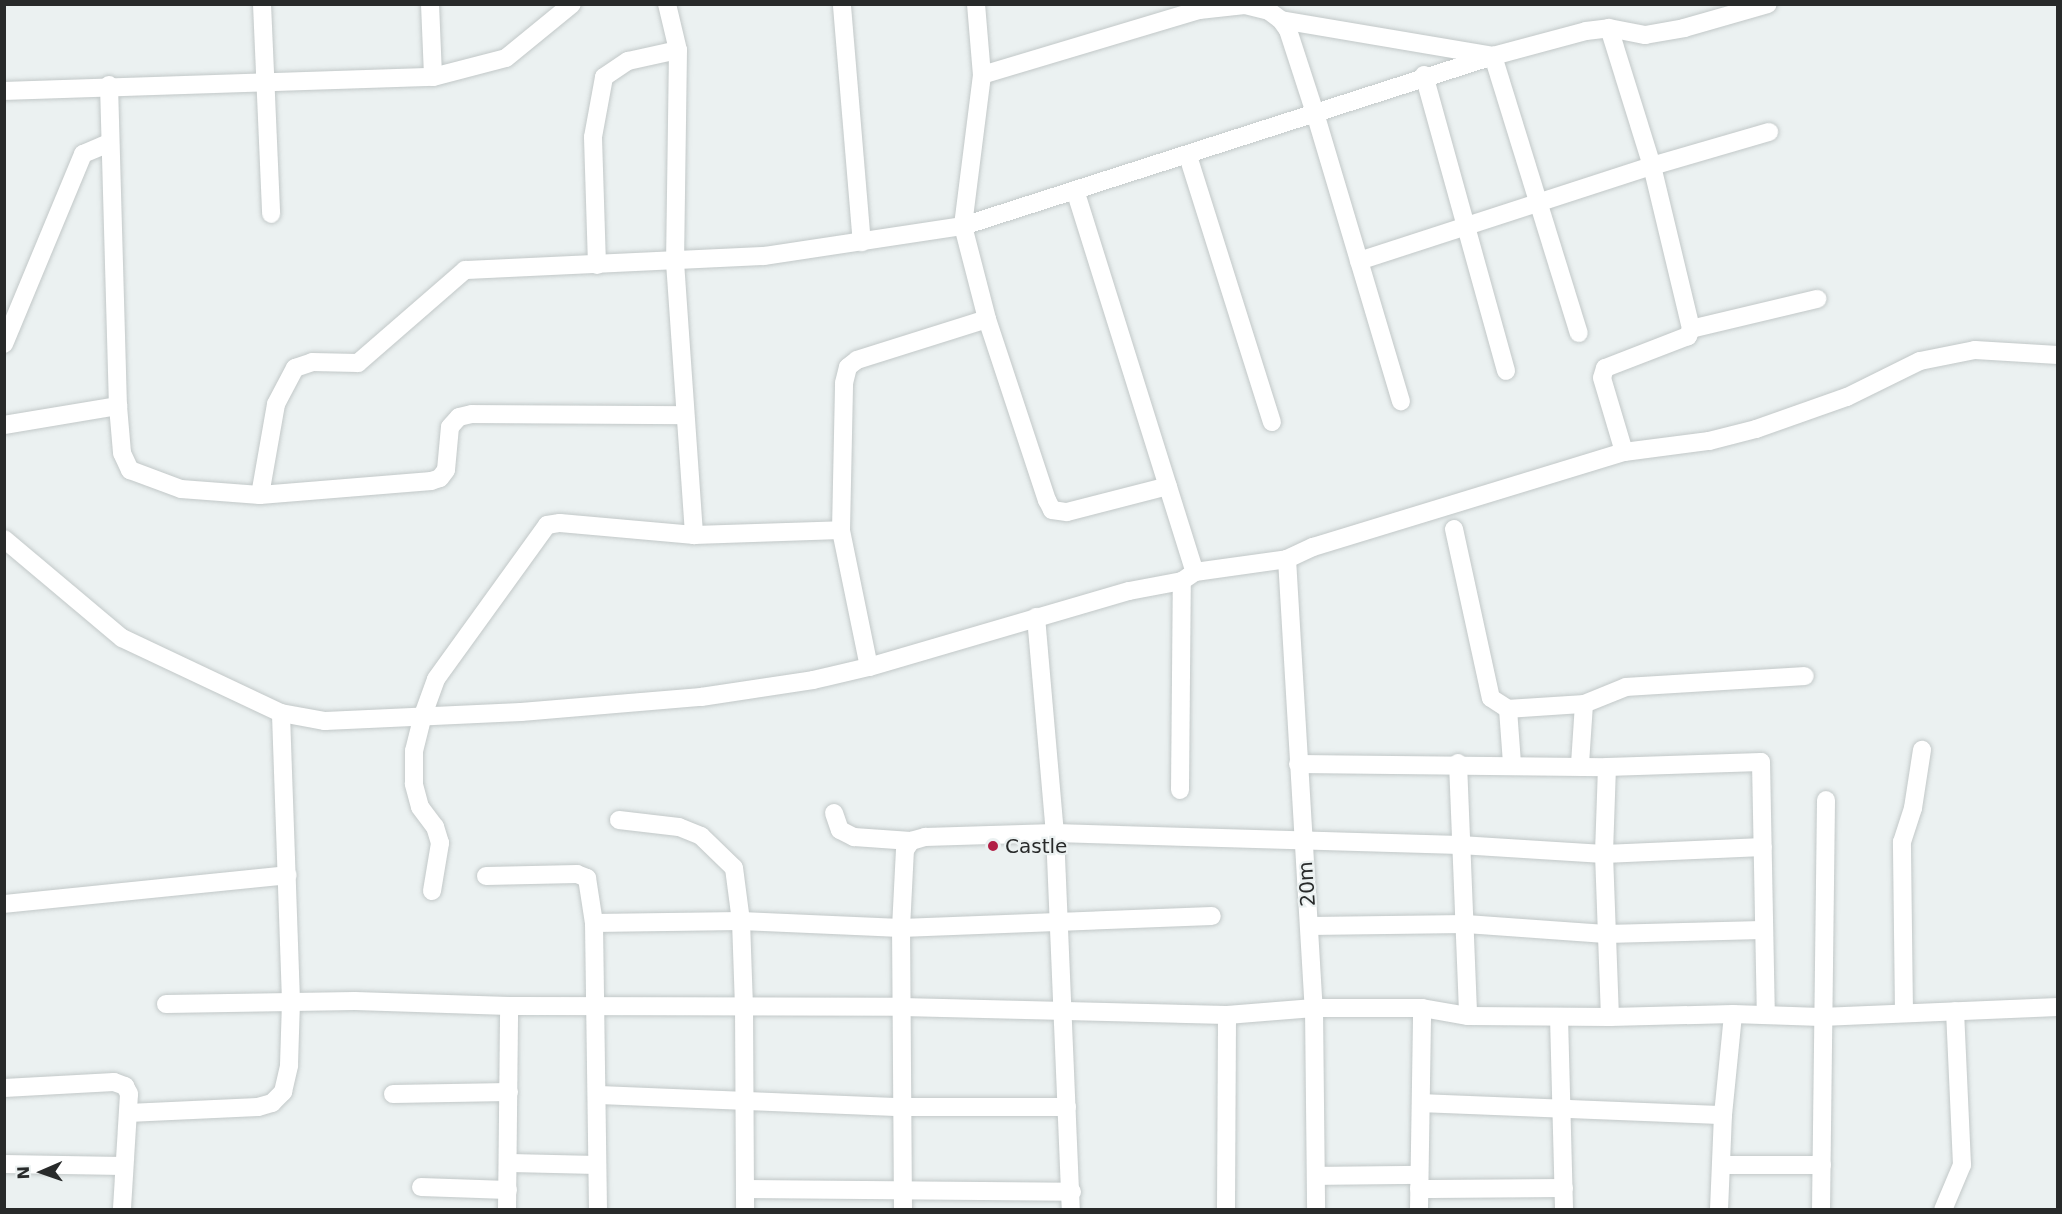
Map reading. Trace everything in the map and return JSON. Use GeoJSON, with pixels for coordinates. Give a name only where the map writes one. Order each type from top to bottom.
{"type":"FeatureCollection","features":[{"type":"Feature","properties":{"kind":"street"},"geometry":{"type":"LineString","coordinates":[[262,4],[271,214]]}},
{"type":"Feature","properties":{"kind":"street"},"geometry":{"type":"LineString","coordinates":[[430,4],[433,77]]}},
{"type":"Feature","properties":{"kind":"street"},"geometry":{"type":"LineString","coordinates":[[667,4],[678,50],[675,262],[694,535]]}},
{"type":"Feature","properties":{"kind":"street"},"geometry":{"type":"LineString","coordinates":[[976,4],[982,75],[963,226],[987,319],[1053,510],[1067,512],[1168,486]]}},
{"type":"Feature","properties":{"kind":"street"},"geometry":{"type":"LineString","coordinates":[[260,495],[276,404],[295,368],[312,362],[358,363],[465,270],[675,262],[764,256],[963,226],[1188,156],[1424,75],[1609,28],[1645,35],[1768,4]]}},
{"type":"Feature","properties":{"kind":"street"},"geometry":{"type":"LineString","coordinates":[[982,75],[1198,10],[1245,5],[1269,11],[1281,20],[1288,30],[1315,113],[1401,401]]}},
{"type":"Feature","properties":{"kind":"street"},"geometry":{"type":"LineString","coordinates":[[4,90],[109,85],[433,77],[506,58],[568,6]]}},
{"type":"Feature","properties":{"kind":"street"},"geometry":{"type":"LineString","coordinates":[[842,6],[862,242]]}},
{"type":"Feature","properties":{"kind":"street"},"geometry":{"type":"LineString","coordinates":[[1281,20],[1493,56]]}},
{"type":"Feature","properties":{"kind":"street"},"geometry":{"type":"LineString","coordinates":[[1609,28],[1652,166],[1691,328],[1688,336],[1605,368],[1602,378],[1624,452]]}},
{"type":"Feature","properties":{"kind":"street"},"geometry":{"type":"LineString","coordinates":[[597,265],[593,137],[604,77],[628,61],[678,50]]}},
{"type":"Feature","properties":{"kind":"street"},"geometry":{"type":"LineString","coordinates":[[1493,56],[1579,333]]}},
{"type":"Feature","properties":{"kind":"street"},"geometry":{"type":"LineString","coordinates":[[1424,75],[1506,371]]}},
{"type":"Feature","properties":{"kind":"street"},"geometry":{"type":"LineString","coordinates":[[109,85],[108,144],[118,406],[122,453],[130,470],[182,489],[260,495],[440,478],[446,470],[450,427],[459,417],[472,414],[685,416]]}},
{"type":"Feature","properties":{"kind":"street"},"geometry":{"type":"LineString","coordinates":[[1359,261],[1652,166],[1769,132]]}},
{"type":"Feature","properties":{"kind":"street"},"geometry":{"type":"LineString","coordinates":[[4,344],[83,154],[108,144]]}},
{"type":"Feature","properties":{"kind":"street"},"geometry":{"type":"LineString","coordinates":[[1188,156],[1272,422]]}},
{"type":"Feature","properties":{"kind":"street"},"geometry":{"type":"LineString","coordinates":[[1074,190],[1168,486],[1188,576],[1180,790]]}},
{"type":"Feature","properties":{"kind":"street"},"geometry":{"type":"LineString","coordinates":[[1691,328],[1817,299]]}},
{"type":"Feature","properties":{"kind":"street"},"geometry":{"type":"LineString","coordinates":[[868,667],[841,530],[844,383],[848,367],[857,360],[987,319]]}},
{"type":"Feature","properties":{"kind":"street"},"geometry":{"type":"LineString","coordinates":[[4,539],[122,638],[281,713],[325,721],[520,712],[701,697],[813,680],[868,667],[1036,617],[1188,576],[1287,559],[1313,547],[1624,452],[1709,441],[1756,429],[1847,397],[1920,362],[1976,350],[2058,355]]}},
{"type":"Feature","properties":{"kind":"street"},"geometry":{"type":"LineString","coordinates":[[4,425],[118,406]]}},
{"type":"Feature","properties":{"kind":"street"},"geometry":{"type":"LineString","coordinates":[[432,891],[440,843],[435,827],[420,807],[414,784],[414,751],[423,715],[436,679],[547,525],[560,523],[694,535],[841,530]]}},
{"type":"Feature","properties":{"kind":"street"},"geometry":{"type":"LineString","coordinates":[[1454,529],[1491,698],[1508,709],[1584,704],[1626,687],[1805,676]]}},
{"type":"Feature","properties":{"kind":"street","name":"20m"},"geometry":{"type":"LineString","coordinates":[[1287,559],[1314,1008],[1316,1209]]}},
{"type":"Feature","properties":{"kind":"street"},"geometry":{"type":"LineString","coordinates":[[745,1189],[903,1191],[1071,1201],[1067,1107],[1059,1010],[1055,833],[1036,617]]}},
{"type":"Feature","properties":{"kind":"street"},"geometry":{"type":"LineString","coordinates":[[1580,765],[1584,704]]}},
{"type":"Feature","properties":{"kind":"street"},"geometry":{"type":"LineString","coordinates":[[1508,709],[1512,764]]}},
{"type":"Feature","properties":{"kind":"street"},"geometry":{"type":"LineString","coordinates":[[128,1113],[272,1103],[283,1092],[289,1065],[291,1001],[281,713]]}},
{"type":"Feature","properties":{"kind":"street"},"geometry":{"type":"LineString","coordinates":[[1904,1013],[1902,842],[1913,808],[1922,750]]}},
{"type":"Feature","properties":{"kind":"street"},"geometry":{"type":"LineString","coordinates":[[1298,764],[1458,763],[1607,767],[1761,762],[1762,930],[1766,1015]]}},
{"type":"Feature","properties":{"kind":"street"},"geometry":{"type":"LineString","coordinates":[[1458,763],[1468,1016]]}},
{"type":"Feature","properties":{"kind":"street"},"geometry":{"type":"LineString","coordinates":[[1607,767],[1604,854],[1610,1017]]}},
{"type":"Feature","properties":{"kind":"street"},"geometry":{"type":"LineString","coordinates":[[1821,1209],[1821,1017],[1826,800]]}},
{"type":"Feature","properties":{"kind":"street"},"geometry":{"type":"LineString","coordinates":[[834,813],[840,830],[855,837],[911,841],[925,837],[1055,833],[1460,844],[1604,854],[1763,847]]}},
{"type":"Feature","properties":{"kind":"street"},"geometry":{"type":"LineString","coordinates":[[619,820],[679,827],[716,847],[734,868],[741,921],[744,1006],[745,1209]]}},
{"type":"Feature","properties":{"kind":"street"},"geometry":{"type":"LineString","coordinates":[[903,1209],[901,928],[905,850],[911,841]]}},
{"type":"Feature","properties":{"kind":"street"},"geometry":{"type":"LineString","coordinates":[[486,876],[577,874],[587,878],[594,923],[598,1005],[598,1209]]}},
{"type":"Feature","properties":{"kind":"street"},"geometry":{"type":"LineString","coordinates":[[4,904],[288,875]]}},
{"type":"Feature","properties":{"kind":"street"},"geometry":{"type":"LineString","coordinates":[[594,923],[741,921],[901,928],[1212,916]]}},
{"type":"Feature","properties":{"kind":"street"},"geometry":{"type":"LineString","coordinates":[[1310,926],[1466,924],[1606,934],[1762,930]]}},
{"type":"Feature","properties":{"kind":"street"},"geometry":{"type":"LineString","coordinates":[[166,1004],[291,1001],[508,1006],[902,1007],[1227,1015],[1314,1008],[1422,1008],[1468,1016],[1558,1017],[1733,1014],[1821,1017],[2058,1007]]}},
{"type":"Feature","properties":{"kind":"street"},"geometry":{"type":"LineString","coordinates":[[507,1209],[510,1162],[508,1006]]}},
{"type":"Feature","properties":{"kind":"street"},"geometry":{"type":"LineString","coordinates":[[1419,1209],[1422,1008]]}},
{"type":"Feature","properties":{"kind":"street"},"geometry":{"type":"LineString","coordinates":[[1942,1209],[1962,1165],[1955,1011]]}},
{"type":"Feature","properties":{"kind":"street"},"geometry":{"type":"LineString","coordinates":[[1719,1209],[1723,1115],[1733,1014]]}},
{"type":"Feature","properties":{"kind":"street"},"geometry":{"type":"LineString","coordinates":[[1226,1209],[1227,1015]]}},
{"type":"Feature","properties":{"kind":"street"},"geometry":{"type":"LineString","coordinates":[[1558,1017],[1564,1209]]}},
{"type":"Feature","properties":{"kind":"street"},"geometry":{"type":"LineString","coordinates":[[4,1088],[114,1082],[125,1086],[129,1094],[122,1209]]}},
{"type":"Feature","properties":{"kind":"street"},"geometry":{"type":"LineString","coordinates":[[393,1094],[509,1092]]}},
{"type":"Feature","properties":{"kind":"street"},"geometry":{"type":"LineString","coordinates":[[599,1095],[902,1107],[1067,1107]]}},
{"type":"Feature","properties":{"kind":"street"},"geometry":{"type":"LineString","coordinates":[[1422,1103],[1562,1106],[1723,1115]]}},
{"type":"Feature","properties":{"kind":"street"},"geometry":{"type":"LineString","coordinates":[[510,1162],[597,1165]]}},
{"type":"Feature","properties":{"kind":"street"},"geometry":{"type":"LineString","coordinates":[[4,1164],[123,1166]]}},
{"type":"Feature","properties":{"kind":"street"},"geometry":{"type":"LineString","coordinates":[[1721,1165],[1821,1165]]}},
{"type":"Feature","properties":{"kind":"street"},"geometry":{"type":"LineString","coordinates":[[1316,1176],[1564,1188]]}},
{"type":"Feature","properties":{"kind":"street"},"geometry":{"type":"LineString","coordinates":[[421,1187],[508,1190]]}},
{"type":"Feature","properties":{"kind":"place","name":"Castle"},"geometry":{"type":"Point","coordinates":[993,846]}}]}
